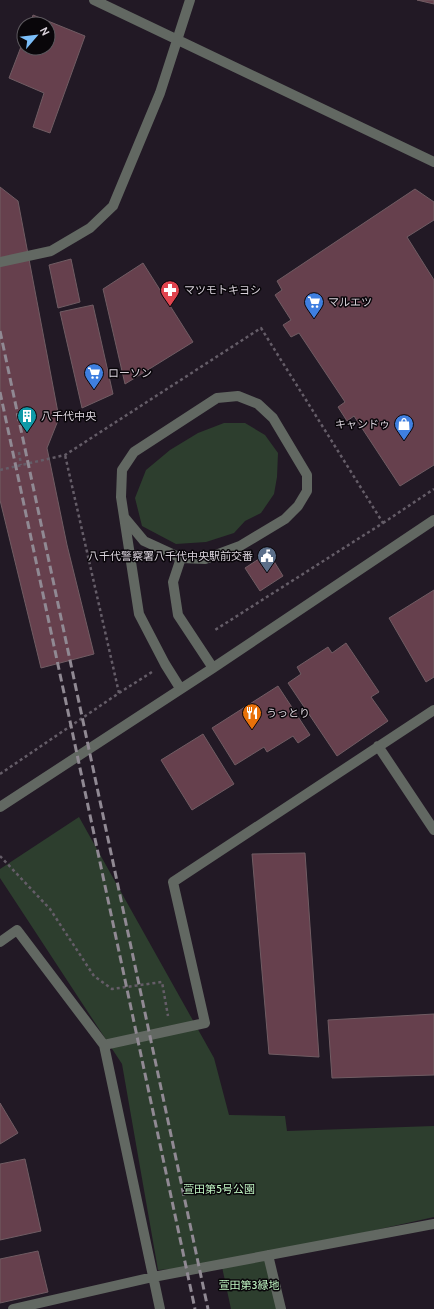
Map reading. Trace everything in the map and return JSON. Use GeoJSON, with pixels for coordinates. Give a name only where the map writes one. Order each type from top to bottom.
{"type":"FeatureCollection","features":[{"type":"Feature","properties":{"kind":"street"},"geometry":{"type":"LineString","coordinates":[[94,0],[177,38],[434,162]]}},
{"type":"Feature","properties":{"kind":"street"},"geometry":{"type":"LineString","coordinates":[[0,262],[51,250],[90,228],[113,206],[160,93],[190,0]]}},
{"type":"Feature","properties":{"kind":"street"},"geometry":{"type":"LineString","coordinates":[[123,516],[144,541],[181,558],[205,559],[240,546],[285,519],[298,506],[307,491],[307,476],[273,418],[258,404],[238,396],[217,398],[134,452],[122,470],[121,497],[123,516],[139,614],[165,664],[180,688]]}},
{"type":"Feature","properties":{"kind":"street"},"geometry":{"type":"LineString","coordinates":[[0,807],[180,688],[213,668],[434,520]]}},
{"type":"Feature","properties":{"kind":"street"},"geometry":{"type":"LineString","coordinates":[[181,558],[173,582],[178,615],[213,668]]}},
{"type":"Feature","properties":{"kind":"street"},"geometry":{"type":"LineString","coordinates":[[104,1044],[205,1023],[173,882],[434,710]]}},
{"type":"Feature","properties":{"kind":"street"},"geometry":{"type":"LineString","coordinates":[[378,746],[434,830]]}},
{"type":"Feature","properties":{"kind":"street"},"geometry":{"type":"LineString","coordinates":[[0,942],[17,930],[104,1044],[160,1309]]}},
{"type":"Feature","properties":{"kind":"street"},"geometry":{"type":"LineString","coordinates":[[13,1309],[153,1277],[434,1224]]}},
{"type":"Feature","properties":{"kind":"street"},"geometry":{"type":"LineString","coordinates":[[268,1255],[281,1309]]}},
{"type":"Feature","properties":{"kind":"path"},"geometry":{"type":"LineString","coordinates":[[0,470],[65,455],[261,328],[383,523]]}},
{"type":"Feature","properties":{"kind":"path"},"geometry":{"type":"LineString","coordinates":[[19,452],[21,465]]}},
{"type":"Feature","properties":{"kind":"path"},"geometry":{"type":"LineString","coordinates":[[65,455],[119,693]]}},
{"type":"Feature","properties":{"kind":"path"},"geometry":{"type":"LineString","coordinates":[[215,630],[434,490]]}},
{"type":"Feature","properties":{"kind":"path"},"geometry":{"type":"LineString","coordinates":[[0,774],[152,672]]}},
{"type":"Feature","properties":{"kind":"path"},"geometry":{"type":"LineString","coordinates":[[0,856],[50,909],[94,976],[112,988],[162,982],[171,1030]]}},
{"type":"Feature","properties":{"kind":"green space"},"geometry":{"type":"Polygon","coordinates":[[[224,423],[245,423],[265,435],[278,453],[277,477],[274,494],[261,513],[245,521],[234,533],[206,542],[176,544],[142,526],[135,498],[146,470],[170,450],[198,433],[224,423]]]}},
{"type":"Feature","properties":{"kind":"green space","name":"萱田第5号公園"},"geometry":{"type":"Polygon","coordinates":[[[79,817],[214,1058],[229,1115],[285,1116],[287,1131],[434,1126],[434,1217],[219,1265],[158,1270],[122,1064],[0,878],[0,869],[79,817]]]}},
{"type":"Feature","properties":{"kind":"green space","name":"萱田第3緑地"},"geometry":{"type":"Polygon","coordinates":[[[265,1260],[277,1309],[231,1309],[222,1267],[265,1260]]]}},
{"type":"Feature","properties":{"kind":"building"},"geometry":{"type":"Polygon","coordinates":[[[417,0],[434,0],[434,4],[417,0]]]}},
{"type":"Feature","properties":{"kind":"building"},"geometry":{"type":"Polygon","coordinates":[[[56,24],[85,36],[50,133],[33,127],[44,93],[9,78],[17,56],[56,56],[56,24]]]}},
{"type":"Feature","properties":{"kind":"building","name":"八千代中央"},"geometry":{"type":"Polygon","coordinates":[[[0,187],[18,201],[59,418],[47,448],[67,545],[94,654],[41,668],[0,500],[0,187]]]}},
{"type":"Feature","properties":{"kind":"building"},"geometry":{"type":"Polygon","coordinates":[[[415,189],[434,202],[434,220],[407,237],[434,280],[434,465],[400,486],[354,416],[347,421],[338,407],[345,402],[299,333],[291,337],[283,325],[291,320],[275,295],[282,290],[277,281],[415,189]]]}},
{"type":"Feature","properties":{"kind":"building"},"geometry":{"type":"Polygon","coordinates":[[[71,259],[80,302],[58,308],[49,265],[71,259]]]}},
{"type":"Feature","properties":{"kind":"building"},"geometry":{"type":"Polygon","coordinates":[[[143,263],[193,342],[125,384],[103,289],[143,263]]]}},
{"type":"Feature","properties":{"kind":"building"},"geometry":{"type":"Polygon","coordinates":[[[93,305],[113,394],[82,408],[60,312],[93,305]]]}},
{"type":"Feature","properties":{"kind":"building"},"geometry":{"type":"Polygon","coordinates":[[[265,555],[268,561],[272,558],[283,576],[260,591],[245,568],[265,555]]]}},
{"type":"Feature","properties":{"kind":"building"},"geometry":{"type":"Polygon","coordinates":[[[434,590],[434,677],[426,682],[389,618],[434,590]]]}},
{"type":"Feature","properties":{"kind":"building"},"geometry":{"type":"Polygon","coordinates":[[[346,643],[379,692],[371,697],[388,721],[337,756],[288,683],[301,674],[297,667],[328,647],[332,653],[346,643]]]}},
{"type":"Feature","properties":{"kind":"building"},"geometry":{"type":"Polygon","coordinates":[[[278,686],[310,735],[298,743],[293,736],[267,752],[264,747],[235,765],[212,728],[278,686]]]}},
{"type":"Feature","properties":{"kind":"building"},"geometry":{"type":"Polygon","coordinates":[[[203,734],[234,784],[192,810],[161,760],[203,734]]]}},
{"type":"Feature","properties":{"kind":"building"},"geometry":{"type":"Polygon","coordinates":[[[305,853],[319,1057],[269,1054],[252,854],[305,853]]]}},
{"type":"Feature","properties":{"kind":"building"},"geometry":{"type":"Polygon","coordinates":[[[434,1014],[434,1075],[332,1078],[328,1020],[434,1014]]]}},
{"type":"Feature","properties":{"kind":"building"},"geometry":{"type":"Polygon","coordinates":[[[0,1103],[18,1133],[0,1144],[0,1103]]]}},
{"type":"Feature","properties":{"kind":"building"},"geometry":{"type":"Polygon","coordinates":[[[25,1159],[41,1231],[0,1240],[0,1164],[25,1159]]]}},
{"type":"Feature","properties":{"kind":"building"},"geometry":{"type":"Polygon","coordinates":[[[38,1251],[48,1292],[0,1303],[0,1259],[38,1251]]]}},
{"type":"Feature","properties":{"kind":"railway"},"geometry":{"type":"LineString","coordinates":[[0,331],[208,1309]]}},
{"type":"Feature","properties":{"kind":"railway"},"geometry":{"type":"LineString","coordinates":[[0,392],[195,1309]]}},
{"type":"Feature","properties":{"kind":"place","name":"マツモトキヨシ"},"geometry":{"type":"Point","coordinates":[170,307]}},
{"type":"Feature","properties":{"kind":"place","name":"マルエツ"},"geometry":{"type":"Point","coordinates":[314,319]}},
{"type":"Feature","properties":{"kind":"place","name":"ローソン"},"geometry":{"type":"Point","coordinates":[94,390]}},
{"type":"Feature","properties":{"kind":"place","name":"八千代中央"},"geometry":{"type":"Point","coordinates":[27,433]}},
{"type":"Feature","properties":{"kind":"place","name":"キャンドゥ"},"geometry":{"type":"Point","coordinates":[404,441]}},
{"type":"Feature","properties":{"kind":"place","name":"八千代警察署八千代中央駅前交番"},"geometry":{"type":"Point","coordinates":[267,573]}},
{"type":"Feature","properties":{"kind":"place","name":"うっとり"},"geometry":{"type":"Point","coordinates":[252,730]}}]}
